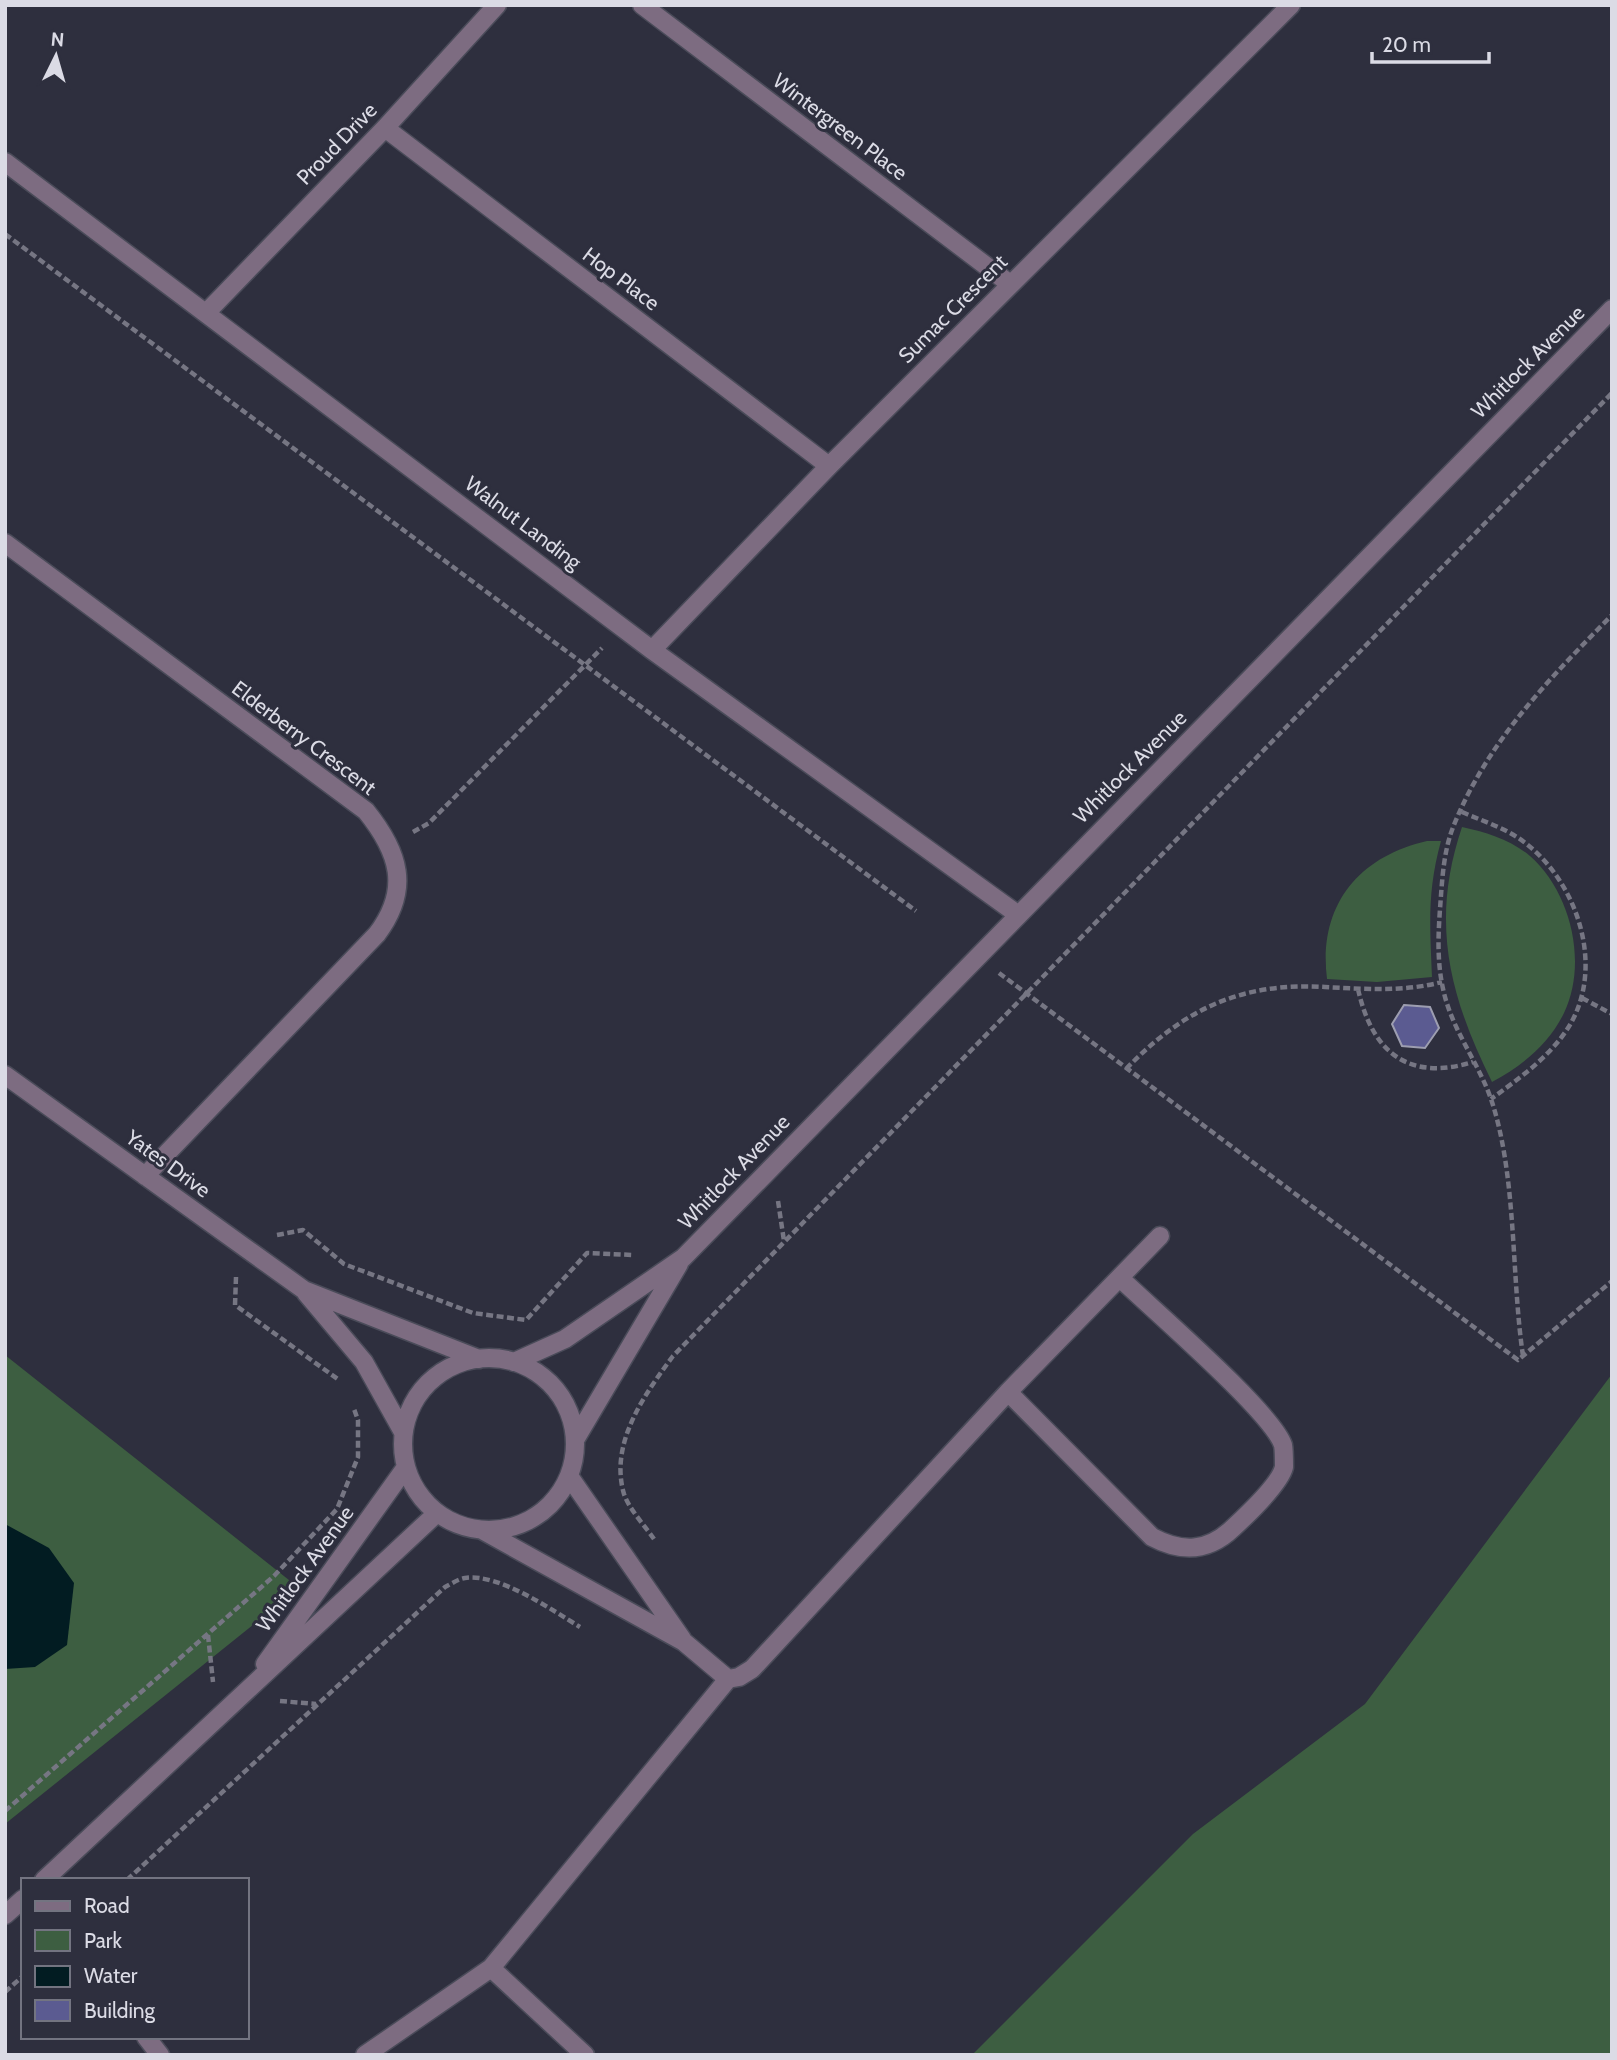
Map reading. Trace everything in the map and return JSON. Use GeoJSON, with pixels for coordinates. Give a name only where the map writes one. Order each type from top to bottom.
{"type":"FeatureCollection","features":[{"type":"Feature","properties":{"kind":"street","name":"Proud Drive"},"geometry":{"type":"LineString","coordinates":[[207,312],[385,128],[497,5]]}},
{"type":"Feature","properties":{"kind":"street","name":"Wintergreen Place"},"geometry":{"type":"LineString","coordinates":[[642,5],[1010,284]]}},
{"type":"Feature","properties":{"kind":"street","name":"Sumac Crescent"},"geometry":{"type":"LineString","coordinates":[[652,650],[829,466],[1283,8]]}},
{"type":"Feature","properties":{"kind":"street","name":"Hop Place"},"geometry":{"type":"LineString","coordinates":[[385,128],[829,466]]}},
{"type":"Feature","properties":{"kind":"street","name":"Walnut Landing"},"geometry":{"type":"LineString","coordinates":[[5,162],[652,650],[1017,914]]}},
{"type":"Feature","properties":{"kind":"street","name":"Whitlock Avenue"},"geometry":{"type":"LineString","coordinates":[[514,1362],[565,1339],[683,1258],[976,955],[1612,309]]}},
{"type":"Feature","properties":{"kind":"street","name":"Elderberry Crescent"},"geometry":{"type":"LineString","coordinates":[[5,543],[366,811],[390,844],[397,867],[398,892],[390,917],[368,944],[145,1176]]}},
{"type":"Feature","properties":{"kind":"street","name":"Yates Drive"},"geometry":{"type":"LineString","coordinates":[[5,1075],[304,1290],[479,1359]]}},
{"type":"Feature","properties":{"kind":"street"},"geometry":{"type":"LineString","coordinates":[[365,2055],[491,1968],[728,1679],[739,1677],[752,1668],[1009,1392],[1160,1236]]}},
{"type":"Feature","properties":{"kind":"street","name":"Whitlock Avenue"},"geometry":{"type":"LineString","coordinates":[[575,1440],[683,1258]]}},
{"type":"Feature","properties":{"kind":"street"},"geometry":{"type":"LineString","coordinates":[[1009,1392],[1152,1537],[1171,1547],[1199,1550],[1225,1536],[1252,1510],[1284,1468],[1283,1445],[1254,1406],[1120,1278]]}},
{"type":"Feature","properties":{"kind":"street","name":"Yates Drive"},"geometry":{"type":"LineString","coordinates":[[304,1290],[364,1362],[403,1432]]}},
{"type":"Feature","properties":{"kind":"street"},"geometry":{"type":"LineString","coordinates":[[482,1530],[512,1527],[531,1520],[547,1508],[569,1476],[575,1440],[569,1414],[556,1391],[538,1373],[514,1362],[479,1359],[452,1367],[429,1382],[412,1405],[403,1432],[406,1467],[421,1497],[437,1513],[454,1523],[482,1530],[684,1642],[728,1679]]}},
{"type":"Feature","properties":{"kind":"street","name":"Whitlock Avenue"},"geometry":{"type":"LineString","coordinates":[[240,1698],[406,1467]]}},
{"type":"Feature","properties":{"kind":"street"},"geometry":{"type":"LineString","coordinates":[[569,1476],[684,1642]]}},
{"type":"Feature","properties":{"kind":"street","name":"Whitlock Avenue"},"geometry":{"type":"LineString","coordinates":[[46,1878],[437,1513]]}},
{"type":"Feature","properties":{"kind":"street"},"geometry":{"type":"LineString","coordinates":[[5,1914],[21,1901]]}},
{"type":"Feature","properties":{"kind":"street"},"geometry":{"type":"LineString","coordinates":[[491,1968],[585,2055]]}},
{"type":"Feature","properties":{"kind":"street"},"geometry":{"type":"LineString","coordinates":[[148,2039],[160,2055]]}},
{"type":"Feature","properties":{"kind":"path"},"geometry":{"type":"LineString","coordinates":[[5,234],[916,911]]}},
{"type":"Feature","properties":{"kind":"path"},"geometry":{"type":"LineString","coordinates":[[654,1539],[624,1495],[622,1455],[638,1405],[673,1356],[1612,393]]}},
{"type":"Feature","properties":{"kind":"path"},"geometry":{"type":"LineString","coordinates":[[1523,1356],[1515,1301],[1514,1236],[1491,1099],[1453,1023],[1439,966],[1443,868],[1452,831],[1487,759],[1533,696],[1612,615]]}},
{"type":"Feature","properties":{"kind":"path"},"geometry":{"type":"LineString","coordinates":[[390,844],[429,823],[607,642]]}},
{"type":"Feature","properties":{"kind":"path"},"geometry":{"type":"LineString","coordinates":[[1462,812],[1522,840],[1551,866],[1575,907],[1584,951],[1582,998],[1565,1033],[1526,1073],[1491,1099]]}},
{"type":"Feature","properties":{"kind":"path"},"geometry":{"type":"LineString","coordinates":[[976,955],[1518,1360],[1612,1281]]}},
{"type":"Feature","properties":{"kind":"path"},"geometry":{"type":"LineString","coordinates":[[1126,1069],[1178,1022],[1206,1007],[1250,990],[1293,987],[1424,987],[1442,982]]}},
{"type":"Feature","properties":{"kind":"path"},"geometry":{"type":"LineString","coordinates":[[1358,989],[1365,1019],[1392,1056],[1433,1069],[1455,1068],[1473,1062]]}},
{"type":"Feature","properties":{"kind":"path"},"geometry":{"type":"LineString","coordinates":[[1582,998],[1612,1014]]}},
{"type":"Feature","properties":{"kind":"path"},"geometry":{"type":"LineString","coordinates":[[303,1230],[344,1264],[473,1313],[526,1320],[587,1253]]}},
{"type":"Feature","properties":{"kind":"path"},"geometry":{"type":"LineString","coordinates":[[235,1305],[344,1383]]}},
{"type":"Feature","properties":{"kind":"path"},"geometry":{"type":"LineString","coordinates":[[5,1811],[274,1576],[337,1508],[358,1457],[358,1420],[353,1408]]}},
{"type":"Feature","properties":{"kind":"path"},"geometry":{"type":"LineString","coordinates":[[129,1878],[444,1587],[463,1578],[481,1578],[529,1596],[580,1627]]}},
{"type":"Feature","properties":{"kind":"path"},"geometry":{"type":"LineString","coordinates":[[208,1634],[217,1719]]}},
{"type":"Feature","properties":{"kind":"path"},"geometry":{"type":"LineString","coordinates":[[5,1992],[21,1978]]}},
{"type":"Feature","properties":{"kind":"green space"},"geometry":{"type":"Polygon","coordinates":[[[1462,827],[1515,845],[1544,871],[1565,908],[1575,951],[1571,993],[1558,1024],[1534,1053],[1492,1082],[1465,1019],[1449,958],[1447,895],[1452,862],[1462,827]]]}},
{"type":"Feature","properties":{"kind":"green space"},"geometry":{"type":"Polygon","coordinates":[[[1427,841],[1441,841],[1431,893],[1432,977],[1377,982],[1327,979],[1329,929],[1336,908],[1347,889],[1381,859],[1427,841]]]}},
{"type":"Feature","properties":{"kind":"green space"},"geometry":{"type":"Polygon","coordinates":[[[5,1355],[299,1588],[5,1824],[5,1355]]]}},
{"type":"Feature","properties":{"kind":"green space"},"geometry":{"type":"Polygon","coordinates":[[[1612,1374],[1612,2055],[972,2055],[1193,1834],[1365,1704],[1612,1374]]]}},
{"type":"Feature","properties":{"kind":"water"},"geometry":{"type":"Polygon","coordinates":[[[5,1524],[49,1548],[74,1583],[67,1645],[35,1667],[5,1669],[5,1524]]]}},
{"type":"Feature","properties":{"kind":"building"},"geometry":{"type":"Polygon","coordinates":[[[1404,1005],[1430,1007],[1439,1028],[1425,1048],[1402,1046],[1392,1024],[1404,1005]]]}}]}
